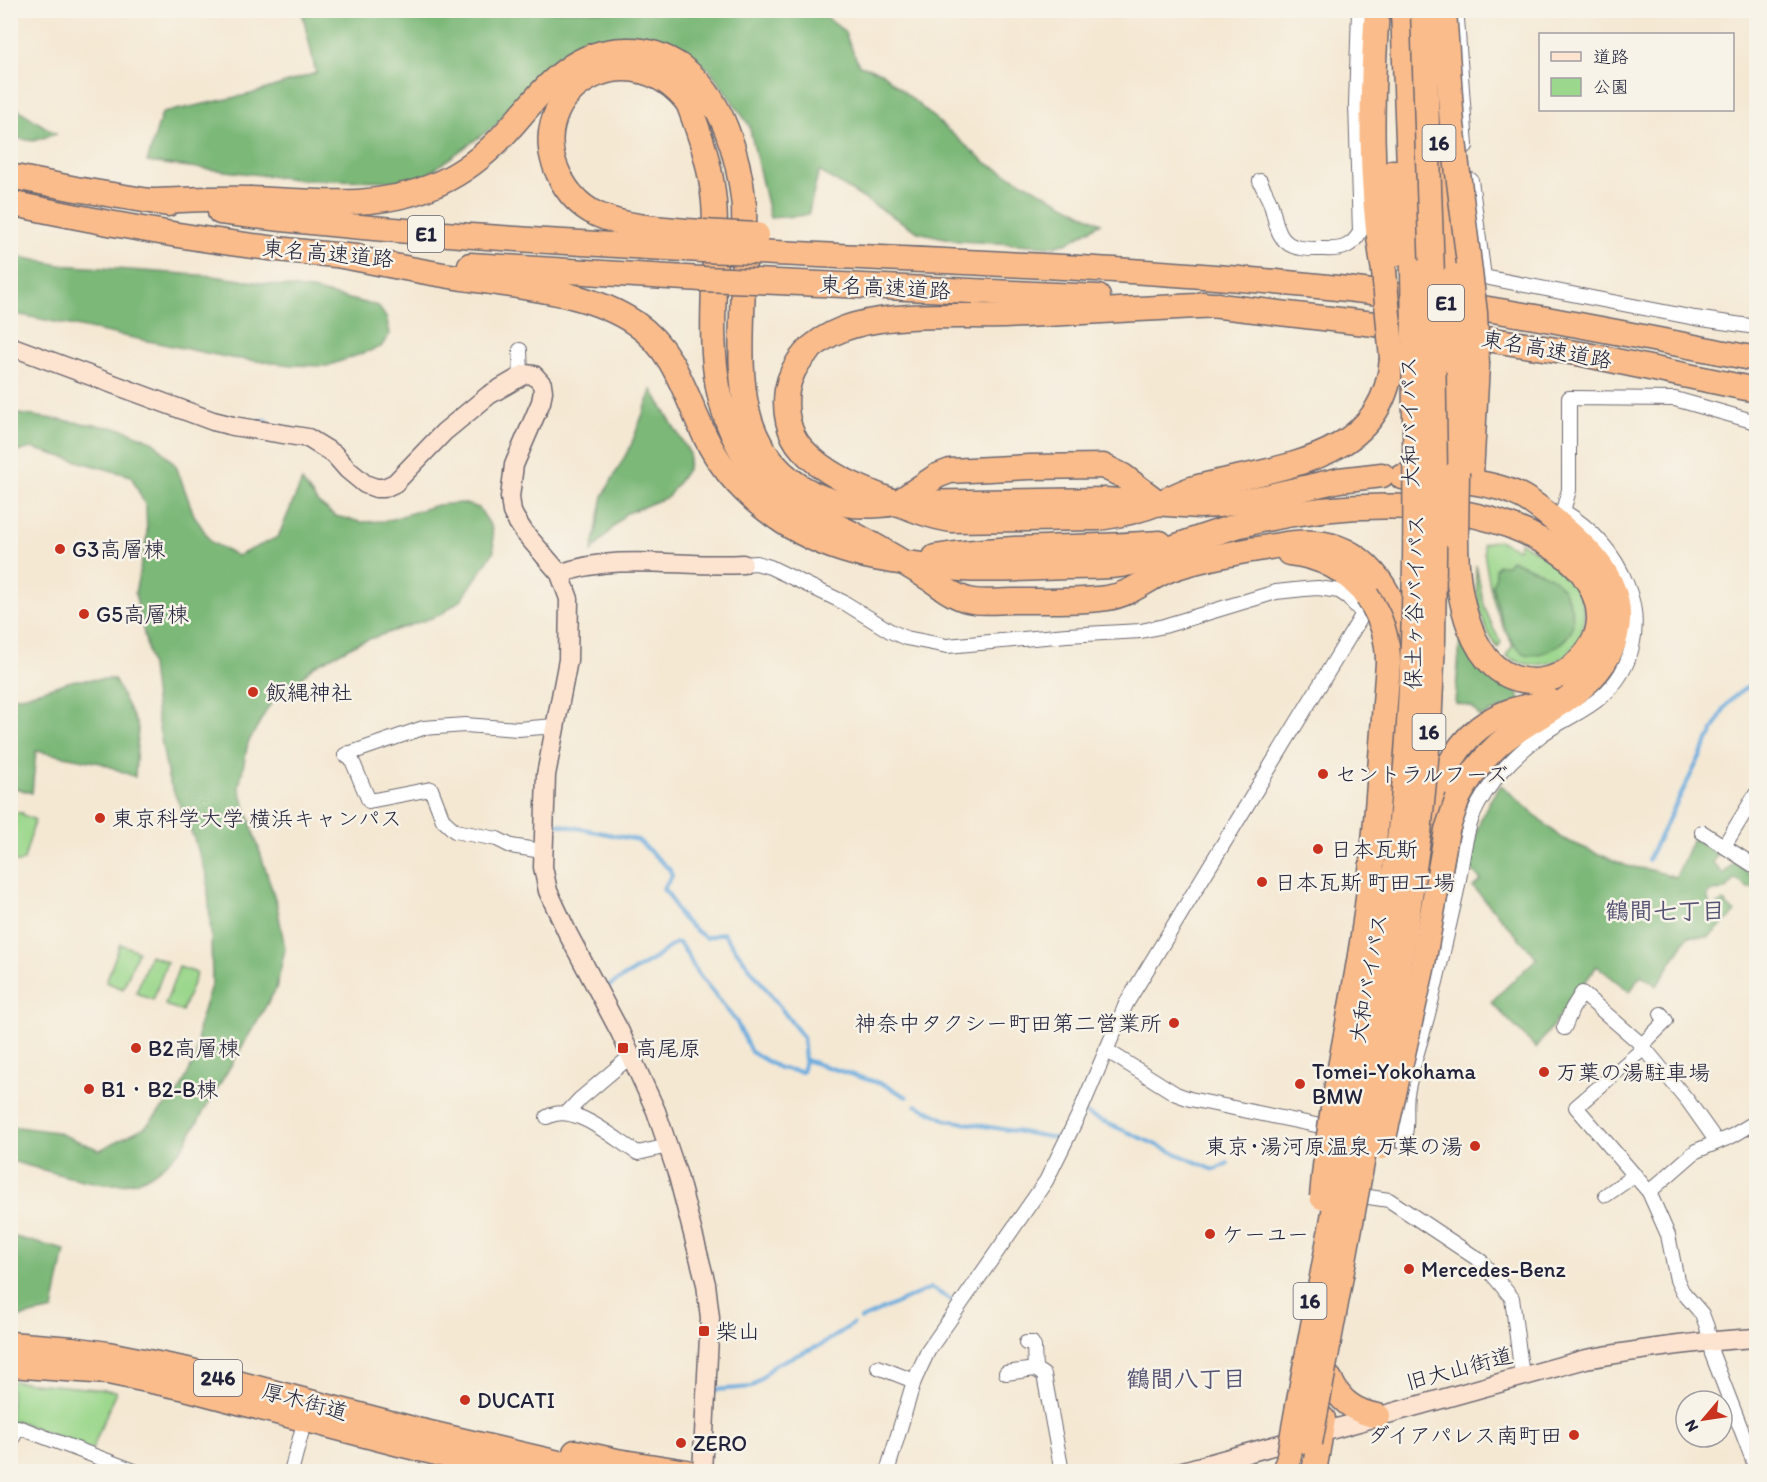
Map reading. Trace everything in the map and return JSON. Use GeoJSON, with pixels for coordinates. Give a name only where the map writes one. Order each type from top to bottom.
{"type":"FeatureCollection","features":[{"type":"Feature","properties":{"kind":"highway"},"geometry":{"type":"LineString","coordinates":[[1377,10],[1372,112],[1374,178],[1379,243],[1395,271]]}},
{"type":"Feature","properties":{"kind":"highway","name":"大和バイパス"},"geometry":{"type":"LineString","coordinates":[[1277,1472],[1341,1130],[1385,877],[1403,727],[1408,641],[1409,532],[1398,473],[1400,361],[1395,271],[1396,10]]}},
{"type":"Feature","properties":{"kind":"highway","name":"保土ヶ谷バイパス"},"geometry":{"type":"LineString","coordinates":[[1286,1472],[1386,930],[1400,834],[1410,728],[1415,641],[1416,472],[1413,271],[1403,10]]}},
{"type":"Feature","properties":{"kind":"highway","name":"保土ヶ谷バイパス"},"geometry":{"type":"LineString","coordinates":[[1305,1472],[1316,1437],[1406,931],[1419,833],[1429,729],[1433,641],[1435,472],[1432,275],[1423,10]]}},
{"type":"Feature","properties":{"kind":"highway","name":"大和バイパス"},"geometry":{"type":"LineString","coordinates":[[1327,1375],[1362,1196],[1424,847],[1441,652],[1455,537],[1459,365],[1448,276],[1440,171],[1436,10]]}},
{"type":"Feature","properties":{"kind":"highway"},"geometry":{"type":"LineString","coordinates":[[1444,10],[1452,124],[1474,313],[1459,365],[1457,473]]}},
{"type":"Feature","properties":{"kind":"highway"},"geometry":{"type":"LineString","coordinates":[[151,201],[248,199],[338,203],[383,199],[413,193],[454,176],[474,163],[497,142],[551,82],[570,67],[590,56],[612,50],[653,53],[672,61],[690,73],[703,88],[718,112],[729,138],[742,187],[745,225],[741,378],[748,417],[763,450],[790,480],[808,491],[831,502],[853,506],[872,506],[897,503],[938,476],[950,471],[1103,466],[1123,476],[1159,503],[1219,505],[1339,480],[1398,473],[1507,490],[1524,497],[1598,562],[1610,582],[1617,601],[1619,622],[1610,653],[1600,669],[1572,696],[1501,743],[1476,769],[1458,798],[1447,831],[1422,969],[1327,1375],[1339,1395],[1354,1408],[1378,1416]]}},
{"type":"Feature","properties":{"kind":"highway"},"geometry":{"type":"LineString","coordinates":[[703,241],[614,221],[580,204],[565,189],[554,165],[550,148],[551,133],[555,117],[565,98],[580,84],[612,69],[643,70],[660,77],[687,100],[705,148],[711,172],[715,225],[712,337],[716,382],[720,403],[749,463],[763,480],[794,505],[824,522],[852,533],[903,562],[955,596],[971,601],[1110,598],[1126,593],[1162,567],[1198,550],[1236,526],[1305,512],[1379,506],[1460,513],[1518,529],[1556,549],[1583,573],[1598,605],[1598,632],[1593,644],[1572,668],[1551,678],[1539,681],[1524,680],[1496,667],[1484,654],[1475,639],[1466,582],[1455,537]]}},
{"type":"Feature","properties":{"kind":"highway","name":"東名高速道路"},"geometry":{"type":"LineString","coordinates":[[10,176],[76,189],[246,215],[387,231],[502,239],[703,241],[756,244],[926,261],[1208,276],[1349,290],[1486,309],[1756,359]]}},
{"type":"Feature","properties":{"kind":"highway","name":"東名高速道路"},"geometry":{"type":"LineString","coordinates":[[10,203],[122,226],[207,240],[342,256],[541,270],[1218,305],[1489,339],[1582,354],[1756,390]]}},
{"type":"Feature","properties":{"kind":"highway"},"geometry":{"type":"LineString","coordinates":[[342,256],[544,291],[606,306],[622,315],[654,339],[669,357],[680,376],[714,454],[729,476],[747,494],[783,521],[839,549],[903,562],[965,569],[1125,572],[1162,567]]}},
{"type":"Feature","properties":{"kind":"highway"},"geometry":{"type":"LineString","coordinates":[[1218,305],[1005,316],[888,319],[861,323],[838,331],[818,342],[807,350],[797,363],[788,387],[786,408],[789,425],[798,445],[813,461],[834,475],[857,487],[933,518],[952,520],[1099,518],[1116,516],[1159,503],[1192,488],[1302,462],[1341,445],[1364,426],[1382,401],[1400,361]]}},
{"type":"Feature","properties":{"kind":"highway"},"geometry":{"type":"LineString","coordinates":[[1270,496],[1346,490],[1444,492],[1489,498],[1507,503],[1538,516],[1567,533]]}},
{"type":"Feature","properties":{"kind":"highway"},"geometry":{"type":"LineString","coordinates":[[1254,550],[1312,542],[1334,546],[1370,568],[1387,592],[1398,620],[1401,642],[1397,784]]}},
{"type":"Feature","properties":{"kind":"highway"},"geometry":{"type":"LineString","coordinates":[[903,562],[963,552],[1113,547],[1254,550],[1303,555],[1345,572],[1367,596],[1380,617],[1387,639],[1388,663],[1370,882],[1356,977],[1334,1098],[1323,1188],[1312,1331]]}},
{"type":"Feature","properties":{"kind":"highway"},"geometry":{"type":"LineString","coordinates":[[1125,572],[1198,550]]}},
{"type":"Feature","properties":{"kind":"highway"},"geometry":{"type":"LineString","coordinates":[[1424,847],[1436,802],[1451,760],[1472,733],[1486,722],[1507,712],[1565,696],[1586,683]]}},
{"type":"Feature","properties":{"kind":"highway","name":"厚木街道"},"geometry":{"type":"LineString","coordinates":[[10,1344],[108,1354],[188,1370],[421,1431],[597,1472]]}},
{"type":"Feature","properties":{"kind":"highway","name":"厚木街道"},"geometry":{"type":"LineString","coordinates":[[10,1365],[108,1372],[181,1387],[515,1472]]}},
{"type":"Feature","properties":{"kind":"highway"},"geometry":{"type":"LineString","coordinates":[[421,1431],[525,1441],[617,1461],[687,1472]]}},
{"type":"Feature","properties":{"kind":"highway","name":"16"},"geometry":{"type":"LineString","coordinates":[[1314,1472],[1316,1437]]}},
{"type":"Feature","properties":{"kind":"highway"},"geometry":{"type":"LineString","coordinates":[[399,1444],[466,1472]]}},
{"type":"Feature","properties":{"kind":"street"},"geometry":{"type":"LineString","coordinates":[[1260,181],[1271,203],[1279,234],[1286,242],[1300,248],[1339,250],[1356,240],[1360,232],[1356,84],[1359,10]]}},
{"type":"Feature","properties":{"kind":"street"},"geometry":{"type":"LineString","coordinates":[[1449,10],[1454,13],[1456,19],[1466,147],[1484,277],[1695,318],[1756,327]]}},
{"type":"Feature","properties":{"kind":"street"},"geometry":{"type":"LineString","coordinates":[[10,346],[213,421],[308,438],[334,454],[357,478],[376,488],[384,488],[395,483],[444,432],[473,406],[521,375],[531,374],[538,377],[543,391],[541,402],[514,465],[510,496],[512,512],[524,532],[560,574],[569,599],[570,619],[565,678],[546,775],[543,867],[548,891],[632,1055],[656,1111],[691,1224],[710,1302],[702,1472]]}},
{"type":"Feature","properties":{"kind":"street"},"geometry":{"type":"LineString","coordinates":[[520,350],[521,375]]}},
{"type":"Feature","properties":{"kind":"street"},"geometry":{"type":"LineString","coordinates":[[1106,1050],[1176,1094],[1190,1099],[1399,1140],[1405,1134],[1407,1094],[1429,1008],[1467,835],[1479,801],[1498,774],[1541,735],[1602,697],[1616,682],[1633,645],[1635,612],[1623,574],[1595,536],[1584,525],[1563,511],[1569,490],[1569,398],[1675,399],[1756,422]]}},
{"type":"Feature","properties":{"kind":"street"},"geometry":{"type":"LineString","coordinates":[[560,574],[597,563],[633,562],[714,566],[756,563],[770,567],[845,603],[890,631],[906,638],[947,646],[1078,634],[1141,631],[1276,592],[1311,588],[1339,591],[1348,597],[1362,614],[1126,1004],[1079,1114],[1046,1181],[928,1351],[914,1381],[886,1472]]}},
{"type":"Feature","properties":{"kind":"street"},"geometry":{"type":"LineString","coordinates":[[542,851],[525,850],[496,839],[455,831],[442,820],[431,789],[369,801],[347,754],[423,728],[465,725],[518,729],[555,726]]}},
{"type":"Feature","properties":{"kind":"street"},"geometry":{"type":"LineString","coordinates":[[1725,846],[1756,794]]}},
{"type":"Feature","properties":{"kind":"street"},"geometry":{"type":"LineString","coordinates":[[1702,832],[1756,867]]}},
{"type":"Feature","properties":{"kind":"street"},"geometry":{"type":"LineString","coordinates":[[1564,1028],[1582,993],[1643,1046],[1688,1101],[1717,1142]]}},
{"type":"Feature","properties":{"kind":"street"},"geometry":{"type":"LineString","coordinates":[[1660,1014],[1666,1021],[1643,1046],[1576,1107],[1649,1192],[1668,1234],[1677,1280],[1682,1291],[1702,1314],[1707,1327],[1712,1354],[1753,1460],[1755,1472]]}},
{"type":"Feature","properties":{"kind":"street"},"geometry":{"type":"LineString","coordinates":[[567,1113],[580,1098],[632,1055]]}},
{"type":"Feature","properties":{"kind":"street"},"geometry":{"type":"LineString","coordinates":[[547,1117],[557,1113],[567,1113],[590,1122],[638,1153],[668,1146]]}},
{"type":"Feature","properties":{"kind":"street"},"geometry":{"type":"LineString","coordinates":[[1649,1192],[1696,1151],[1732,1136],[1756,1122]]}},
{"type":"Feature","properties":{"kind":"street"},"geometry":{"type":"LineString","coordinates":[[1606,1195],[1635,1175]]}},
{"type":"Feature","properties":{"kind":"street"},"geometry":{"type":"LineString","coordinates":[[1362,1196],[1389,1200],[1482,1262],[1512,1298],[1522,1376]]}},
{"type":"Feature","properties":{"kind":"street","name":"旧大山街道"},"geometry":{"type":"LineString","coordinates":[[1179,1472],[1283,1443],[1316,1437],[1378,1416],[1586,1359],[1708,1341],[1756,1338]]}},
{"type":"Feature","properties":{"kind":"street"},"geometry":{"type":"LineString","coordinates":[[1026,1343],[1034,1347],[1045,1372],[1062,1472]]}},
{"type":"Feature","properties":{"kind":"street"},"geometry":{"type":"LineString","coordinates":[[878,1367],[914,1381]]}},
{"type":"Feature","properties":{"kind":"street"},"geometry":{"type":"LineString","coordinates":[[1006,1372],[1045,1372]]}},
{"type":"Feature","properties":{"kind":"street"},"geometry":{"type":"LineString","coordinates":[[291,1472],[305,1419]]}},
{"type":"Feature","properties":{"kind":"street"},"geometry":{"type":"LineString","coordinates":[[10,1444],[18,1427],[137,1472]]}},
{"type":"Feature","properties":{"kind":"green space"},"geometry":{"type":"Polygon","coordinates":[[[302,11],[818,11],[844,31],[859,65],[881,72],[986,163],[1101,223],[1069,242],[1052,246],[958,241],[918,232],[819,171],[808,215],[770,218],[749,125],[710,70],[666,39],[583,40],[558,55],[535,77],[496,125],[418,181],[304,180],[147,162],[162,113],[251,94],[316,73],[302,11]]]}},
{"type":"Feature","properties":{"kind":"green space"},"geometry":{"type":"Polygon","coordinates":[[[11,105],[56,134],[33,141],[11,137],[11,105]]]}},
{"type":"Feature","properties":{"kind":"green space"},"geometry":{"type":"Polygon","coordinates":[[[10,255],[60,265],[213,276],[311,290],[378,306],[387,319],[389,335],[381,347],[327,366],[292,365],[231,358],[11,313],[10,255]]]}},
{"type":"Feature","properties":{"kind":"green space"},"geometry":{"type":"Polygon","coordinates":[[[652,390],[690,454],[688,468],[668,497],[625,514],[592,551],[603,496],[631,445],[652,390]]]}},
{"type":"Feature","properties":{"kind":"green space"},"geometry":{"type":"Polygon","coordinates":[[[11,413],[123,429],[154,442],[176,466],[194,515],[211,542],[237,556],[278,537],[302,481],[317,502],[335,516],[361,522],[386,521],[437,505],[462,503],[479,508],[492,528],[494,551],[462,599],[440,615],[358,643],[314,666],[269,706],[248,743],[239,787],[277,905],[285,949],[276,989],[181,1150],[141,1180],[121,1184],[89,1181],[11,1161],[11,1126],[56,1132],[100,1150],[145,1127],[180,1090],[196,1057],[199,1024],[212,982],[207,876],[168,778],[151,666],[135,593],[147,536],[146,507],[131,476],[31,448],[11,454],[11,413]]]}},
{"type":"Feature","properties":{"kind":"green space"},"geometry":{"type":"Polygon","coordinates":[[[1497,540],[1518,549],[1520,542],[1545,557],[1561,569],[1578,592],[1583,611],[1583,627],[1577,642],[1568,653],[1555,661],[1540,665],[1523,663],[1506,656],[1513,645],[1496,609],[1489,584],[1483,544],[1497,540]]]}},
{"type":"Feature","properties":{"kind":"green space"},"geometry":{"type":"Polygon","coordinates":[[[1511,560],[1554,579],[1570,604],[1573,620],[1570,633],[1560,644],[1546,652],[1530,655],[1524,653],[1518,649],[1504,627],[1492,585],[1498,565],[1507,565],[1511,560]]]}},
{"type":"Feature","properties":{"kind":"green space"},"geometry":{"type":"Polygon","coordinates":[[[1476,565],[1484,606],[1501,642],[1498,648],[1487,629],[1480,609],[1476,587],[1476,565]]]}},
{"type":"Feature","properties":{"kind":"green space"},"geometry":{"type":"Polygon","coordinates":[[[1460,641],[1464,642],[1473,659],[1485,673],[1500,684],[1518,692],[1520,701],[1480,717],[1472,707],[1455,703],[1460,641]]]}},
{"type":"Feature","properties":{"kind":"green space"},"geometry":{"type":"Polygon","coordinates":[[[114,679],[138,727],[135,777],[101,763],[36,751],[32,793],[11,787],[11,697],[26,695],[75,680],[114,679]]]}},
{"type":"Feature","properties":{"kind":"green space"},"geometry":{"type":"Polygon","coordinates":[[[1501,785],[1561,838],[1627,866],[1676,877],[1693,838],[1717,854],[1713,863],[1723,874],[1734,862],[1756,879],[1756,888],[1748,888],[1735,879],[1726,890],[1712,891],[1707,895],[1711,910],[1723,901],[1735,913],[1709,937],[1688,936],[1657,986],[1641,975],[1630,992],[1597,966],[1536,1048],[1491,1002],[1537,958],[1473,887],[1481,880],[1467,865],[1484,813],[1501,785]]]}},
{"type":"Feature","properties":{"kind":"green space"},"geometry":{"type":"Polygon","coordinates":[[[11,812],[23,813],[35,820],[24,860],[19,863],[11,860],[11,812]]]}},
{"type":"Feature","properties":{"kind":"green space"},"geometry":{"type":"Polygon","coordinates":[[[120,944],[138,951],[123,989],[106,982],[120,944]]]}},
{"type":"Feature","properties":{"kind":"green space"},"geometry":{"type":"Polygon","coordinates":[[[150,955],[167,962],[153,1000],[136,993],[150,955]]]}},
{"type":"Feature","properties":{"kind":"green space"},"geometry":{"type":"Polygon","coordinates":[[[179,967],[197,973],[182,1011],[165,1005],[179,967]]]}},
{"type":"Feature","properties":{"kind":"green space"},"geometry":{"type":"Polygon","coordinates":[[[11,1236],[65,1250],[53,1310],[11,1319],[11,1236]]]}},
{"type":"Feature","properties":{"kind":"green space"},"geometry":{"type":"Polygon","coordinates":[[[11,1381],[116,1391],[92,1450],[15,1420],[11,1430],[11,1381]]]}},
{"type":"Feature","properties":{"kind":"waterway"},"geometry":{"type":"LineString","coordinates":[[256,422],[267,420]]}},
{"type":"Feature","properties":{"kind":"waterway"},"geometry":{"type":"LineString","coordinates":[[1648,860],[1724,709],[1738,694],[1756,683]]}},
{"type":"Feature","properties":{"kind":"waterway"},"geometry":{"type":"LineString","coordinates":[[552,823],[638,840],[670,870],[672,876],[663,889],[670,896],[676,910],[688,924],[706,938],[723,933],[803,1037],[805,1060],[802,1072],[779,1068],[751,1052],[736,1021],[696,971],[679,943],[675,943],[654,959],[607,987]]}},
{"type":"Feature","properties":{"kind":"waterway"},"geometry":{"type":"LineString","coordinates":[[805,1060],[885,1085],[907,1097]]}},
{"type":"Feature","properties":{"kind":"waterway"},"geometry":{"type":"LineString","coordinates":[[916,1105],[947,1120],[1058,1137]]}},
{"type":"Feature","properties":{"kind":"waterway"},"geometry":{"type":"LineString","coordinates":[[1086,1114],[1214,1170],[1228,1163]]}},
{"type":"Feature","properties":{"kind":"waterway"},"geometry":{"type":"LineString","coordinates":[[861,1319],[931,1288],[953,1301]]}},
{"type":"Feature","properties":{"kind":"waterway"},"geometry":{"type":"LineString","coordinates":[[714,1390],[752,1387],[776,1364],[821,1345],[853,1324]]}},
{"type":"Feature","properties":{"kind":"place","name":"G3高層棟"},"geometry":{"type":"Point","coordinates":[60,549]}},
{"type":"Feature","properties":{"kind":"place","name":"G5高層棟"},"geometry":{"type":"Point","coordinates":[84,614]}},
{"type":"Feature","properties":{"kind":"place","name":"飯縄神社"},"geometry":{"type":"Point","coordinates":[253,692]}},
{"type":"Feature","properties":{"kind":"place","name":"セントラルフーズ"},"geometry":{"type":"Point","coordinates":[1323,774]}},
{"type":"Feature","properties":{"kind":"place","name":"東京科学大学 横浜キャンパス"},"geometry":{"type":"Point","coordinates":[100,818]}},
{"type":"Feature","properties":{"kind":"place","name":"日本瓦斯"},"geometry":{"type":"Point","coordinates":[1318,849]}},
{"type":"Feature","properties":{"kind":"place","name":"日本瓦斯 町田工場"},"geometry":{"type":"Point","coordinates":[1262,882]}},
{"type":"Feature","properties":{"kind":"place","name":"神奈中タクシー町田第二営業所"},"geometry":{"type":"Point","coordinates":[1174,1023]}},
{"type":"Feature","properties":{"kind":"place","name":"B2高層棟"},"geometry":{"type":"Point","coordinates":[136,1048]}},
{"type":"Feature","properties":{"kind":"place","name":"高尾原"},"geometry":{"type":"Point","coordinates":[623,1048]}},
{"type":"Feature","properties":{"kind":"place","name":"万葉の湯駐車場"},"geometry":{"type":"Point","coordinates":[1544,1072]}},
{"type":"Feature","properties":{"kind":"place","name":"Tomei-Yokohama BMW"},"geometry":{"type":"Point","coordinates":[1300,1084]}},
{"type":"Feature","properties":{"kind":"place","name":"B1・B2-B棟"},"geometry":{"type":"Point","coordinates":[89,1089]}},
{"type":"Feature","properties":{"kind":"place","name":"東京･湯河原温泉 万葉の湯"},"geometry":{"type":"Point","coordinates":[1475,1146]}},
{"type":"Feature","properties":{"kind":"place","name":"ケーユー"},"geometry":{"type":"Point","coordinates":[1210,1234]}},
{"type":"Feature","properties":{"kind":"place","name":"Mercedes-Benz"},"geometry":{"type":"Point","coordinates":[1409,1269]}},
{"type":"Feature","properties":{"kind":"place","name":"柴山"},"geometry":{"type":"Point","coordinates":[704,1331]}},
{"type":"Feature","properties":{"kind":"place","name":"DUCATI"},"geometry":{"type":"Point","coordinates":[465,1400]}},
{"type":"Feature","properties":{"kind":"place","name":"ダイアパレス南町田"},"geometry":{"type":"Point","coordinates":[1574,1435]}},
{"type":"Feature","properties":{"kind":"place","name":"ZERO"},"geometry":{"type":"Point","coordinates":[681,1443]}},
{"type":"Feature","properties":{"kind":"district","name":"鶴間七丁目"},"geometry":{"type":"Point","coordinates":[1665,911]}},
{"type":"Feature","properties":{"kind":"district","name":"鶴間八丁目"},"geometry":{"type":"Point","coordinates":[1186,1379]}}]}
